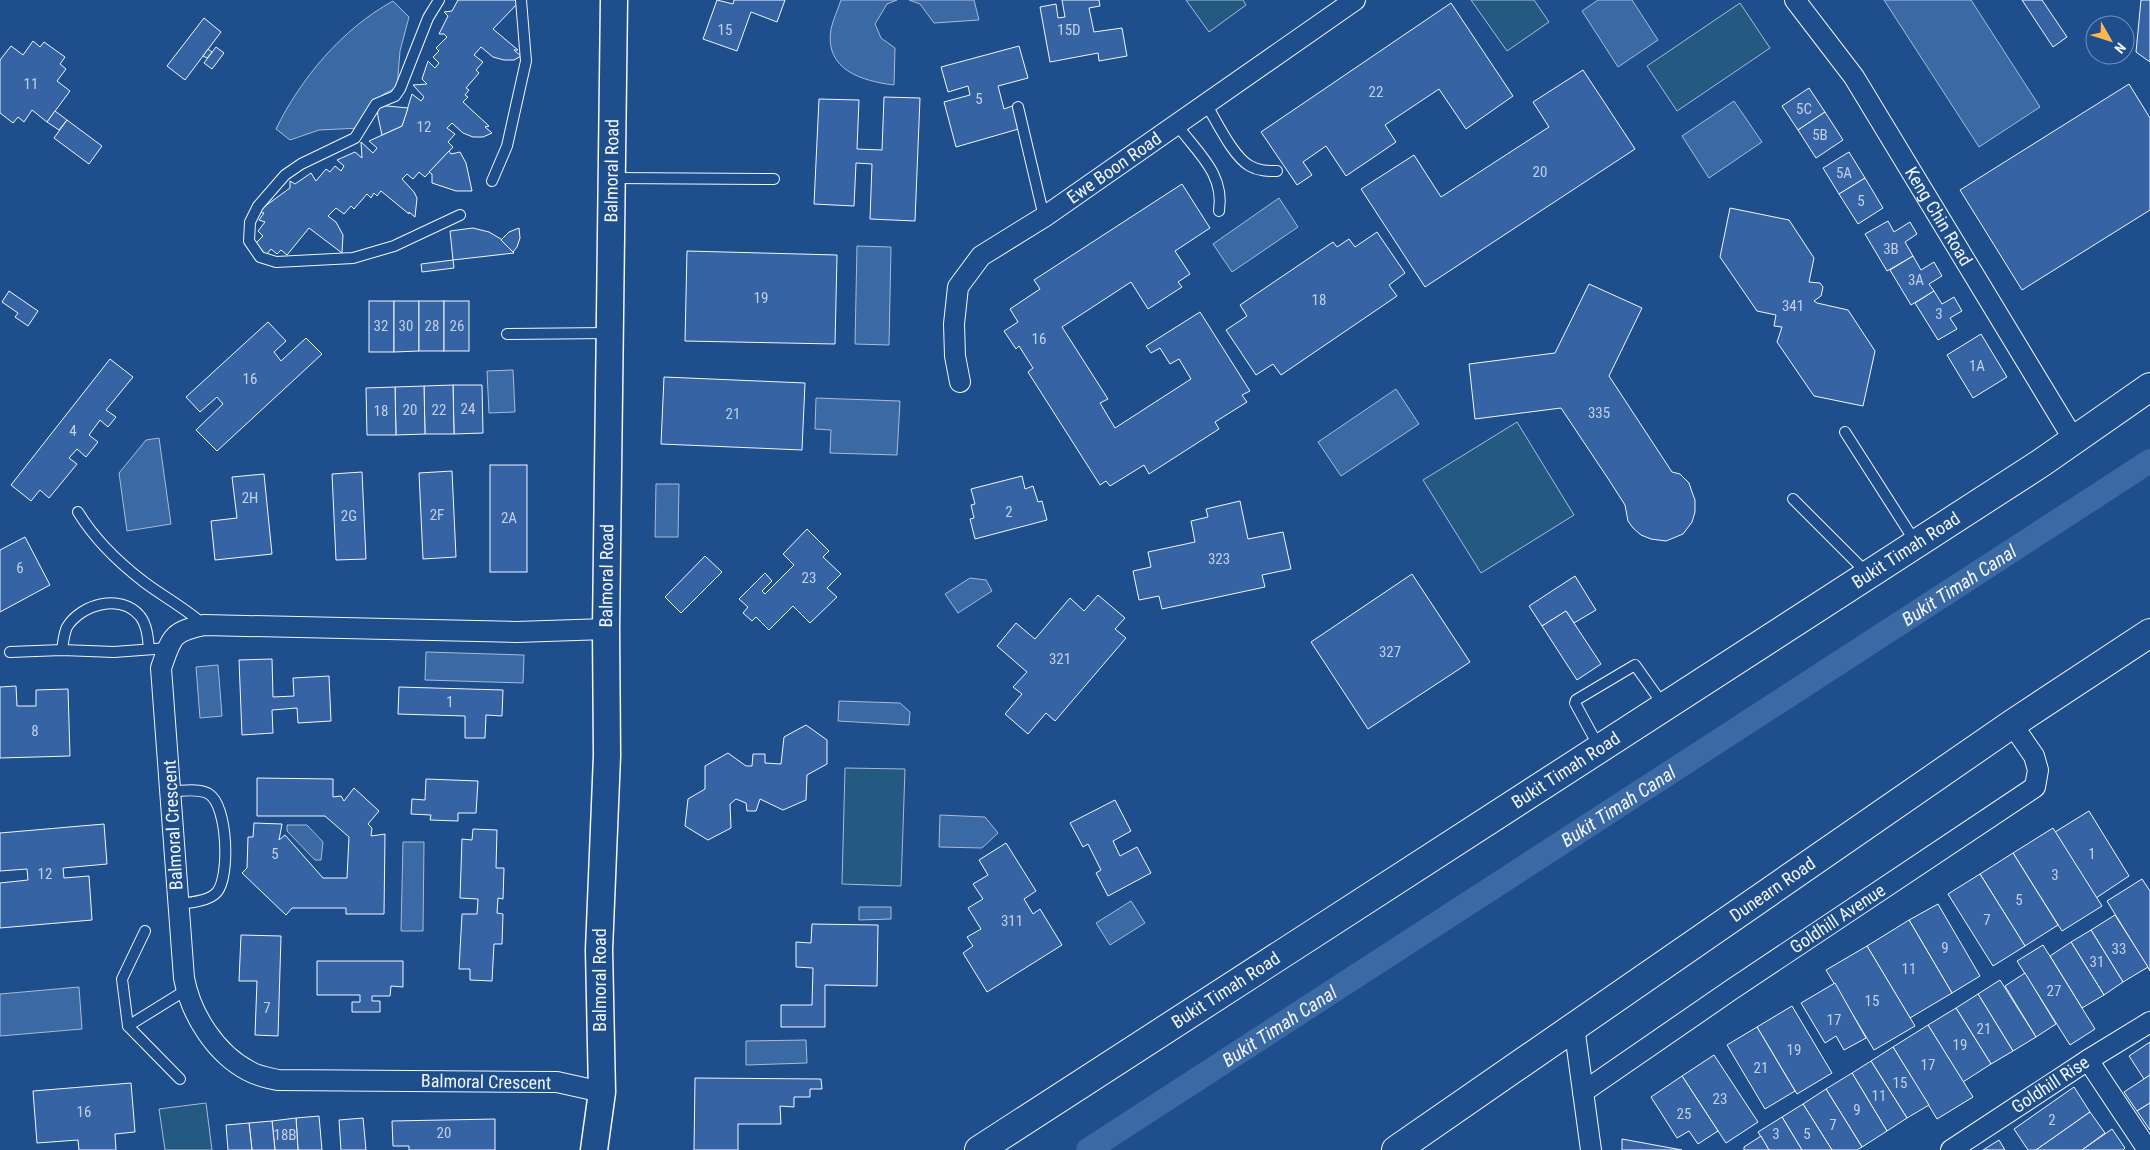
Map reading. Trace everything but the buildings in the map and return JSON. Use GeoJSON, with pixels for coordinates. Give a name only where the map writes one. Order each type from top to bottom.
{"type":"FeatureCollection","features":[{"type":"Feature","properties":{"kind":"highway","name":"Bukit Timah Road"},"geometry":{"type":"LineString","coordinates":[[979,1150],[1916,544],[2074,440],[2150,387]]}},
{"type":"Feature","properties":{"kind":"highway","name":"Dunearn Road"},"geometry":{"type":"LineString","coordinates":[[1396,1150],[2012,724],[2150,633]]}},
{"type":"Feature","properties":{"kind":"street","name":"Balmoral Road"},"geometry":{"type":"LineString","coordinates":[[594,1150],[602,1092],[599,950],[608,756],[606,630],[614,0]]}},
{"type":"Feature","properties":{"kind":"street","name":"Ewe Boon Road"},"geometry":{"type":"LineString","coordinates":[[960,382],[955,356],[954,324],[958,287],[981,256],[1044,217],[1355,0]]}},
{"type":"Feature","properties":{"kind":"street","name":"Keng Chin Road"},"geometry":{"type":"LineString","coordinates":[[1795,0],[1854,77],[2074,440]]}},
{"type":"Feature","properties":{"kind":"street","name":"Balmoral Crescent"},"geometry":{"type":"LineString","coordinates":[[602,1092],[556,1082],[278,1080],[250,1072],[228,1058],[211,1038],[186,990],[178,904],[172,791],[158,649],[184,629],[204,625],[516,632],[606,630]]}},
{"type":"Feature","properties":{"kind":"street","name":"Goldhill Avenue"},"geometry":{"type":"LineString","coordinates":[[1583,1092],[2035,787],[2038,770],[2034,756],[2012,724]]}},
{"type":"Feature","properties":{"kind":"street","name":"Goldhill Rise"},"geometry":{"type":"LineString","coordinates":[[1951,1150],[2088,1060],[2150,1022]]}},
{"type":"Feature","properties":{"kind":"street"},"geometry":{"type":"LineString","coordinates":[[1574,1026],[1591,1150]]}},
{"type":"Feature","properties":{"kind":"street"},"geometry":{"type":"LineString","coordinates":[[2088,1060],[2148,1150]]}},
{"type":"Feature","properties":{"kind":"lane"},"geometry":{"type":"LineString","coordinates":[[440,0],[428,18],[396,96],[376,104],[354,138],[285,174],[258,206],[250,222],[249,241],[260,257],[276,262],[354,258],[394,246],[460,216]]}},
{"type":"Feature","properties":{"kind":"lane"},"geometry":{"type":"LineString","coordinates":[[492,181],[507,146],[526,61],[521,0]]}},
{"type":"Feature","properties":{"kind":"lane"},"geometry":{"type":"LineString","coordinates":[[1206,104],[1239,157],[1248,165],[1263,171],[1277,171]]}},
{"type":"Feature","properties":{"kind":"lane"},"geometry":{"type":"LineString","coordinates":[[1018,107],[1044,217]]}},
{"type":"Feature","properties":{"kind":"lane"},"geometry":{"type":"LineString","coordinates":[[1176,124],[1209,166],[1218,181],[1222,196],[1219,211]]}},
{"type":"Feature","properties":{"kind":"lane"},"geometry":{"type":"LineString","coordinates":[[612,178],[774,179]]}},
{"type":"Feature","properties":{"kind":"lane"},"geometry":{"type":"LineString","coordinates":[[506,334],[610,333]]}},
{"type":"Feature","properties":{"kind":"lane"},"geometry":{"type":"LineString","coordinates":[[1845,432],[1916,544]]}},
{"type":"Feature","properties":{"kind":"lane"},"geometry":{"type":"LineString","coordinates":[[1793,499],[1869,574]]}},
{"type":"Feature","properties":{"kind":"lane"},"geometry":{"type":"LineString","coordinates":[[78,512],[92,534],[114,558],[145,583],[182,606],[204,625]]}},
{"type":"Feature","properties":{"kind":"lane"},"geometry":{"type":"LineString","coordinates":[[10,652],[62,650],[114,652],[158,649],[147,632],[140,616],[126,606],[111,603],[93,606],[76,616],[66,628],[62,650]]}},
{"type":"Feature","properties":{"kind":"lane"},"geometry":{"type":"LineString","coordinates":[[1600,748],[1575,703],[1576,700],[1635,665],[1638,666],[1664,706]]}},
{"type":"Feature","properties":{"kind":"lane"},"geometry":{"type":"LineString","coordinates":[[172,791],[205,792],[212,796],[219,809],[225,832],[226,851],[221,886],[216,894],[197,901],[178,904]]}},
{"type":"Feature","properties":{"kind":"lane"},"geometry":{"type":"LineString","coordinates":[[145,931],[122,979],[128,1026],[180,1079]]}},
{"type":"Feature","properties":{"kind":"lane"},"geometry":{"type":"LineString","coordinates":[[128,1026],[186,990]]}},
{"type":"Feature","properties":{"kind":"shaded area"},"geometry":{"type":"Polygon","coordinates":[[[841,0],[897,0],[887,4],[875,24],[881,38],[895,48],[894,85],[858,76],[839,64],[833,54],[830,43],[831,29],[841,0]]]}},
{"type":"Feature","properties":{"kind":"shaded area"},"geometry":{"type":"Polygon","coordinates":[[[909,0],[974,0],[979,20],[934,23],[920,4],[909,0]]]}},
{"type":"Feature","properties":{"kind":"shaded area"},"geometry":{"type":"Polygon","coordinates":[[[1186,0],[1243,0],[1246,5],[1209,32],[1186,0]]]}},
{"type":"Feature","properties":{"kind":"shaded area"},"geometry":{"type":"Polygon","coordinates":[[[1471,0],[1534,0],[1549,22],[1507,51],[1471,0]]]}},
{"type":"Feature","properties":{"kind":"shaded area"},"geometry":{"type":"Polygon","coordinates":[[[1598,0],[1632,0],[1658,40],[1618,67],[1582,11],[1598,0]]]}},
{"type":"Feature","properties":{"kind":"shaded area"},"geometry":{"type":"Polygon","coordinates":[[[1884,0],[1971,0],[2040,107],[1979,147],[1884,0]]]}},
{"type":"Feature","properties":{"kind":"shaded area"},"geometry":{"type":"Polygon","coordinates":[[[393,1],[409,17],[400,51],[397,88],[389,91],[374,103],[360,128],[319,130],[290,140],[276,129],[298,91],[325,56],[340,40],[374,12],[393,1]]]}},
{"type":"Feature","properties":{"kind":"shaded area"},"geometry":{"type":"Polygon","coordinates":[[[1740,3],[1770,48],[1677,111],[1647,66],[1740,3]]]}},
{"type":"Feature","properties":{"kind":"shaded area"},"geometry":{"type":"Polygon","coordinates":[[[1734,101],[1762,142],[1709,178],[1682,136],[1734,101]]]}},
{"type":"Feature","properties":{"kind":"shaded area"},"geometry":{"type":"Polygon","coordinates":[[[1279,198],[1298,227],[1232,272],[1213,244],[1279,198]]]}},
{"type":"Feature","properties":{"kind":"shaded area"},"geometry":{"type":"Polygon","coordinates":[[[857,246],[891,247],[889,345],[855,344],[857,246]]]}},
{"type":"Feature","properties":{"kind":"shaded area"},"geometry":{"type":"Polygon","coordinates":[[[513,370],[515,412],[489,413],[487,371],[513,370]]]}},
{"type":"Feature","properties":{"kind":"shaded area"},"geometry":{"type":"Polygon","coordinates":[[[1396,389],[1419,424],[1341,476],[1318,442],[1396,389]]]}},
{"type":"Feature","properties":{"kind":"shaded area"},"geometry":{"type":"Polygon","coordinates":[[[816,398],[900,401],[897,455],[830,453],[831,430],[815,429],[816,398]]]}},
{"type":"Feature","properties":{"kind":"shaded area"},"geometry":{"type":"Polygon","coordinates":[[[1517,422],[1574,515],[1481,573],[1423,480],[1517,422]]]}},
{"type":"Feature","properties":{"kind":"shaded area"},"geometry":{"type":"Polygon","coordinates":[[[159,438],[171,524],[127,531],[119,473],[146,440],[159,438]]]}},
{"type":"Feature","properties":{"kind":"shaded area"},"geometry":{"type":"Polygon","coordinates":[[[656,484],[679,484],[678,537],[655,537],[656,484]]]}},
{"type":"Feature","properties":{"kind":"shaded area"},"geometry":{"type":"Polygon","coordinates":[[[970,578],[986,580],[992,591],[958,613],[945,594],[970,578]]]}},
{"type":"Feature","properties":{"kind":"shaded area"},"geometry":{"type":"Polygon","coordinates":[[[426,652],[524,655],[523,683],[425,680],[426,652]]]}},
{"type":"Feature","properties":{"kind":"shaded area"},"geometry":{"type":"Polygon","coordinates":[[[218,665],[222,716],[200,718],[196,667],[218,665]]]}},
{"type":"Feature","properties":{"kind":"shaded area"},"geometry":{"type":"Polygon","coordinates":[[[839,701],[900,703],[910,712],[909,725],[838,721],[839,701]]]}},
{"type":"Feature","properties":{"kind":"shaded area"},"geometry":{"type":"Polygon","coordinates":[[[845,768],[905,769],[901,886],[842,884],[845,768]]]}},
{"type":"Feature","properties":{"kind":"shaded area"},"geometry":{"type":"Polygon","coordinates":[[[940,815],[985,817],[998,833],[982,848],[939,847],[940,815]]]}},
{"type":"Feature","properties":{"kind":"shaded area"},"geometry":{"type":"Polygon","coordinates":[[[287,825],[307,825],[323,842],[321,860],[315,860],[287,831],[287,825]]]}},
{"type":"Feature","properties":{"kind":"shaded area"},"geometry":{"type":"Polygon","coordinates":[[[403,842],[424,842],[423,931],[401,931],[403,842]]]}},
{"type":"Feature","properties":{"kind":"shaded area"},"geometry":{"type":"Polygon","coordinates":[[[1131,901],[1145,923],[1110,945],[1096,923],[1131,901]]]}},
{"type":"Feature","properties":{"kind":"shaded area"},"geometry":{"type":"Polygon","coordinates":[[[859,907],[891,907],[891,919],[859,920],[859,907]]]}},
{"type":"Feature","properties":{"kind":"shaded area"},"geometry":{"type":"Polygon","coordinates":[[[79,987],[82,1029],[0,1036],[0,994],[79,987]]]}},
{"type":"Feature","properties":{"kind":"shaded area"},"geometry":{"type":"Polygon","coordinates":[[[806,1040],[807,1063],[746,1065],[746,1041],[806,1040]]]}},
{"type":"Feature","properties":{"kind":"shaded area"},"geometry":{"type":"Polygon","coordinates":[[[206,1103],[212,1150],[165,1150],[159,1109],[206,1103]]]}},
{"type":"Feature","properties":{"kind":"waterway","name":"Bukit Timah Canal"},"geometry":{"type":"LineString","coordinates":[[1088,1150],[2150,461]]}}]}
